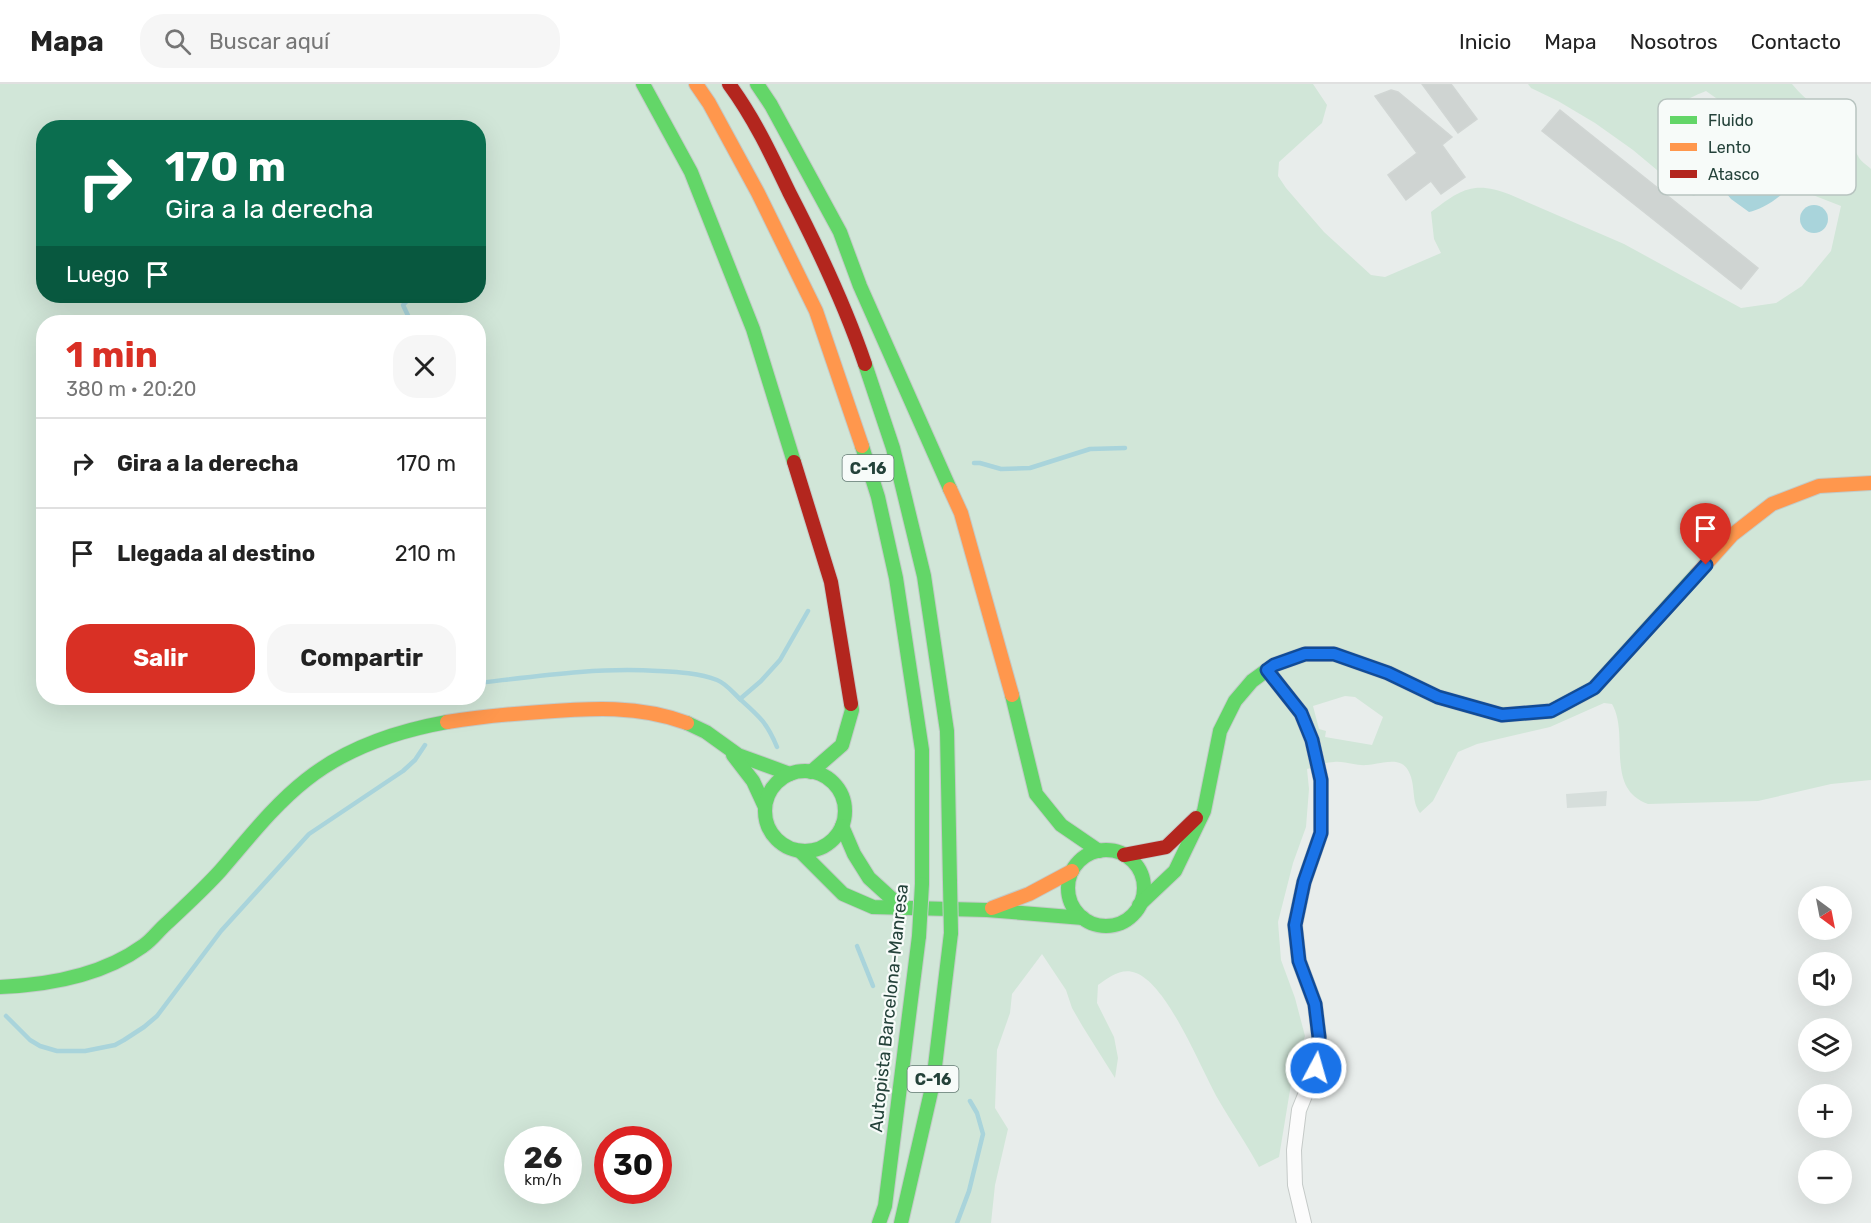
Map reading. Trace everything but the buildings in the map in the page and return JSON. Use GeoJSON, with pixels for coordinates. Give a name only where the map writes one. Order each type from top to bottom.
{"type":"FeatureCollection","features":[{"type":"Feature","properties":{"kind":"main road"},"geometry":{"type":"LineString","coordinates":[[643,84],[691,172],[753,329],[831,582],[852,710],[842,745],[811,772]]}},
{"type":"Feature","properties":{"kind":"main road","name":"Autopista Barcelona-Manresa"},"geometry":{"type":"LineString","coordinates":[[696,84],[709,103],[758,193],[816,311],[847,398],[878,497],[896,578],[922,750],[922,884],[919,936],[885,1206],[879,1223]]}},
{"type":"Feature","properties":{"kind":"main road","name":"C-16"},"geometry":{"type":"LineString","coordinates":[[729,84],[748,111],[817,247],[856,338],[893,448],[924,576],[946,731],[951,933],[933,1083],[901,1223]]}},
{"type":"Feature","properties":{"kind":"main road"},"geometry":{"type":"LineString","coordinates":[[757,84],[771,105],[840,232],[860,286],[961,513],[999,645],[1036,794],[1061,825],[1099,850]]}},
{"type":"Feature","properties":{"kind":"main road"},"geometry":{"type":"LineString","coordinates":[[800,851],[843,894],[873,907],[987,910],[1083,918],[1098,924],[1114,924],[1129,918],[1139,905],[1176,871],[1204,811],[1221,731],[1235,701],[1252,681],[1274,665],[1305,654],[1334,654],[1388,673],[1438,697],[1502,715],[1551,711],[1594,688],[1732,535],[1772,504],[1819,486],[1871,483]]}},
{"type":"Feature","properties":{"kind":"main road"},"geometry":{"type":"LineString","coordinates":[[0,987],[27,987],[75,976],[107,964],[143,946],[218,874],[258,826],[288,796],[321,769],[356,749],[386,738],[439,724],[496,715],[606,707],[655,713],[706,732],[730,751],[761,766],[790,774],[811,772],[828,778],[840,791],[845,808],[842,826],[832,840],[817,849],[800,851],[785,846],[774,836],[767,822],[765,807],[753,781],[730,751]]}},
{"type":"Feature","properties":{"kind":"main road"},"geometry":{"type":"LineString","coordinates":[[765,807],[773,787],[790,774]]}},
{"type":"Feature","properties":{"kind":"main road"},"geometry":{"type":"LineString","coordinates":[[1124,855],[1166,847],[1204,811]]}},
{"type":"Feature","properties":{"kind":"main road"},"geometry":{"type":"LineString","coordinates":[[842,826],[854,854],[869,878],[902,908]]}},
{"type":"Feature","properties":{"kind":"main road"},"geometry":{"type":"LineString","coordinates":[[987,910],[1029,894],[1072,871],[1083,858],[1099,850],[1112,850],[1124,855],[1135,864],[1142,877],[1143,891],[1139,905]]}},
{"type":"Feature","properties":{"kind":"main road"},"geometry":{"type":"LineString","coordinates":[[1072,871],[1068,883],[1069,896],[1074,908],[1083,918]]}},
{"type":"Feature","properties":{"kind":"street"},"geometry":{"type":"LineString","coordinates":[[1267,670],[1301,713],[1312,740],[1321,780],[1321,833],[1304,882],[1295,925],[1299,961],[1315,1004],[1319,1037],[1316,1068],[1299,1110],[1294,1150],[1295,1185],[1304,1223]]}},
{"type":"Feature","properties":{"kind":"shaded area"},"geometry":{"type":"Polygon","coordinates":[[[1607,791],[1606,806],[1567,808],[1566,794],[1607,791]]]}},
{"type":"Feature","properties":{"kind":"green space"},"geometry":{"type":"Polygon","coordinates":[[[0,84],[1313,84],[1327,105],[1322,123],[1279,162],[1278,176],[1324,232],[1371,275],[1385,277],[1441,253],[1434,239],[1431,212],[1468,189],[1487,188],[1511,195],[1624,244],[1741,308],[1776,303],[1802,286],[1831,251],[1841,206],[1813,195],[1856,195],[1856,152],[1871,169],[1871,780],[1831,784],[1758,801],[1648,804],[1635,796],[1626,786],[1620,760],[1617,717],[1612,704],[1604,703],[1550,727],[1477,744],[1458,752],[1433,801],[1420,813],[1415,804],[1409,772],[1406,767],[1396,762],[1363,765],[1334,762],[1307,769],[1309,789],[1306,827],[1293,863],[1278,922],[1281,960],[1295,998],[1305,1036],[1293,1072],[1279,1157],[1259,1167],[1218,1099],[1172,1010],[1148,981],[1136,973],[1126,971],[1098,985],[1097,1003],[1114,1037],[1118,1058],[1115,1078],[1072,1008],[1066,990],[1042,954],[1012,994],[1010,1013],[997,1050],[995,1108],[1008,1129],[995,1185],[991,1223],[0,1223],[0,84]],[[1345,696],[1313,706],[1319,729],[1326,731],[1325,737],[1372,745],[1383,717],[1355,697],[1345,696]]]}},
{"type":"Feature","properties":{"kind":"green space"},"geometry":{"type":"Polygon","coordinates":[[[1528,84],[1792,84],[1806,99],[1717,99],[1706,91],[1689,99],[1658,99],[1658,171],[1595,123],[1531,88],[1528,84]]]}},
{"type":"Feature","properties":{"kind":"water"},"geometry":{"type":"Polygon","coordinates":[[[1728,195],[1781,195],[1765,206],[1749,212],[1728,195]]]}},
{"type":"Feature","properties":{"kind":"water"},"geometry":{"type":"Polygon","coordinates":[[[1814,205],[1824,209],[1828,219],[1824,229],[1814,233],[1804,229],[1800,219],[1804,209],[1814,205]]]}},
{"type":"Feature","properties":{"kind":"waterway"},"geometry":{"type":"LineString","coordinates":[[405,303],[403,305],[408,315]]}},
{"type":"Feature","properties":{"kind":"waterway"},"geometry":{"type":"LineString","coordinates":[[974,463],[1001,469],[1030,468],[1090,449],[1125,448]]}},
{"type":"Feature","properties":{"kind":"waterway"},"geometry":{"type":"LineString","coordinates":[[740,699],[780,660],[808,611]]}},
{"type":"Feature","properties":{"kind":"waterway"},"geometry":{"type":"LineString","coordinates":[[486,682],[613,670],[673,672],[703,676],[724,684],[753,711],[766,726],[777,747]]}},
{"type":"Feature","properties":{"kind":"waterway"},"geometry":{"type":"LineString","coordinates":[[6,1016],[30,1040],[57,1051],[85,1051],[115,1045],[124,1040],[157,1016],[221,931],[309,834],[403,771],[415,760],[425,745]]}},
{"type":"Feature","properties":{"kind":"waterway"},"geometry":{"type":"LineString","coordinates":[[857,946],[873,986]]}},
{"type":"Feature","properties":{"kind":"waterway"},"geometry":{"type":"LineString","coordinates":[[957,1223],[969,1191],[983,1134],[977,1113],[970,1101]]}},
{"type":"Feature","properties":{"kind":"traffic: fast"},"geometry":{"type":"LineString","coordinates":[[643,84],[691,172],[753,329],[794,462]]}},
{"type":"Feature","properties":{"kind":"traffic: fast"},"geometry":{"type":"LineString","coordinates":[[757,84],[771,105],[840,232],[860,286],[950,489]]}},
{"type":"Feature","properties":{"kind":"traffic: fast"},"geometry":{"type":"LineString","coordinates":[[865,364],[893,448],[924,576],[947,731],[950,882]]}},
{"type":"Feature","properties":{"kind":"traffic: fast"},"geometry":{"type":"LineString","coordinates":[[862,446],[878,497],[896,578],[922,750],[922,884]]}},
{"type":"Feature","properties":{"kind":"traffic: fast"},"geometry":{"type":"LineString","coordinates":[[1139,905],[1175,871],[1204,811],[1220,731],[1235,701],[1252,681],[1274,665],[1305,654],[1334,654],[1388,673],[1438,697],[1502,715],[1551,711],[1594,688],[1697,574]]}},
{"type":"Feature","properties":{"kind":"traffic: fast"},"geometry":{"type":"LineString","coordinates":[[1012,695],[1036,794],[1061,825],[1099,851]]}},
{"type":"Feature","properties":{"kind":"traffic: fast"},"geometry":{"type":"LineString","coordinates":[[811,772],[842,745],[852,710],[851,704]]}},
{"type":"Feature","properties":{"kind":"traffic: fast"},"geometry":{"type":"LineString","coordinates":[[0,987],[37,984],[74,977],[127,956],[149,941],[201,891],[272,812],[294,790],[321,769],[373,742],[410,730],[447,722]]}},
{"type":"Feature","properties":{"kind":"traffic: fast"},"geometry":{"type":"LineString","coordinates":[[687,723],[706,732],[738,755],[790,774]]}},
{"type":"Feature","properties":{"kind":"traffic: fast"},"geometry":{"type":"LineString","coordinates":[[733,755],[753,781],[765,807]]}},
{"type":"Feature","properties":{"kind":"traffic: fast"},"geometry":{"type":"LineString","coordinates":[[805,771],[820,774],[833,783],[842,796],[845,811],[842,826],[833,839],[820,848],[805,851],[790,848],[777,839],[768,826],[765,811],[768,796],[777,783],[790,774],[805,771]]}},
{"type":"Feature","properties":{"kind":"traffic: fast"},"geometry":{"type":"LineString","coordinates":[[842,826],[854,854],[869,878],[902,908]]}},
{"type":"Feature","properties":{"kind":"traffic: fast"},"geometry":{"type":"LineString","coordinates":[[1106,850],[1120,853],[1133,861],[1141,874],[1144,888],[1141,902],[1133,915],[1120,923],[1106,926],[1092,923],[1079,915],[1071,902],[1068,888],[1071,874],[1079,861],[1092,853],[1106,850]]}},
{"type":"Feature","properties":{"kind":"traffic: fast"},"geometry":{"type":"LineString","coordinates":[[800,851],[843,894],[873,907],[987,910],[1083,918]]}},
{"type":"Feature","properties":{"kind":"traffic: fast"},"geometry":{"type":"LineString","coordinates":[[950,882],[951,933]]}},
{"type":"Feature","properties":{"kind":"traffic: fast"},"geometry":{"type":"LineString","coordinates":[[919,936],[922,884]]}},
{"type":"Feature","properties":{"kind":"traffic: fast"},"geometry":{"type":"LineString","coordinates":[[901,1223],[933,1083],[951,933]]}},
{"type":"Feature","properties":{"kind":"traffic: fast"},"geometry":{"type":"LineString","coordinates":[[879,1223],[885,1206],[919,936]]}},
{"type":"Feature","properties":{"kind":"traffic: slow"},"geometry":{"type":"LineString","coordinates":[[696,84],[709,103],[758,193],[816,311],[862,446]]}},
{"type":"Feature","properties":{"kind":"traffic: slow"},"geometry":{"type":"LineString","coordinates":[[1697,574],[1732,535],[1772,504],[1819,486],[1871,483]]}},
{"type":"Feature","properties":{"kind":"traffic: slow"},"geometry":{"type":"LineString","coordinates":[[950,489],[961,513],[1012,695]]}},
{"type":"Feature","properties":{"kind":"traffic: slow"},"geometry":{"type":"LineString","coordinates":[[447,722],[517,714],[615,709],[651,713],[687,723]]}},
{"type":"Feature","properties":{"kind":"traffic: slow"},"geometry":{"type":"LineString","coordinates":[[992,908],[1029,894],[1072,871]]}},
{"type":"Feature","properties":{"kind":"traffic: jam"},"geometry":{"type":"LineString","coordinates":[[729,84],[762,136],[810,234],[840,298],[865,364]]}},
{"type":"Feature","properties":{"kind":"traffic: jam"},"geometry":{"type":"LineString","coordinates":[[794,462],[831,582],[851,704]]}},
{"type":"Feature","properties":{"kind":"traffic: jam"},"geometry":{"type":"LineString","coordinates":[[1124,855],[1166,847],[1196,818]]}},
{"type":"Feature","properties":{"kind":"route"},"geometry":{"type":"LineString","coordinates":[[1316,1068],[1319,1037],[1315,1004],[1299,961],[1295,925],[1304,882],[1321,833],[1321,780],[1312,740],[1301,713],[1267,670],[1274,665],[1305,654],[1334,654],[1388,673],[1438,697],[1502,715],[1551,711],[1594,688],[1706,565]]}}]}
